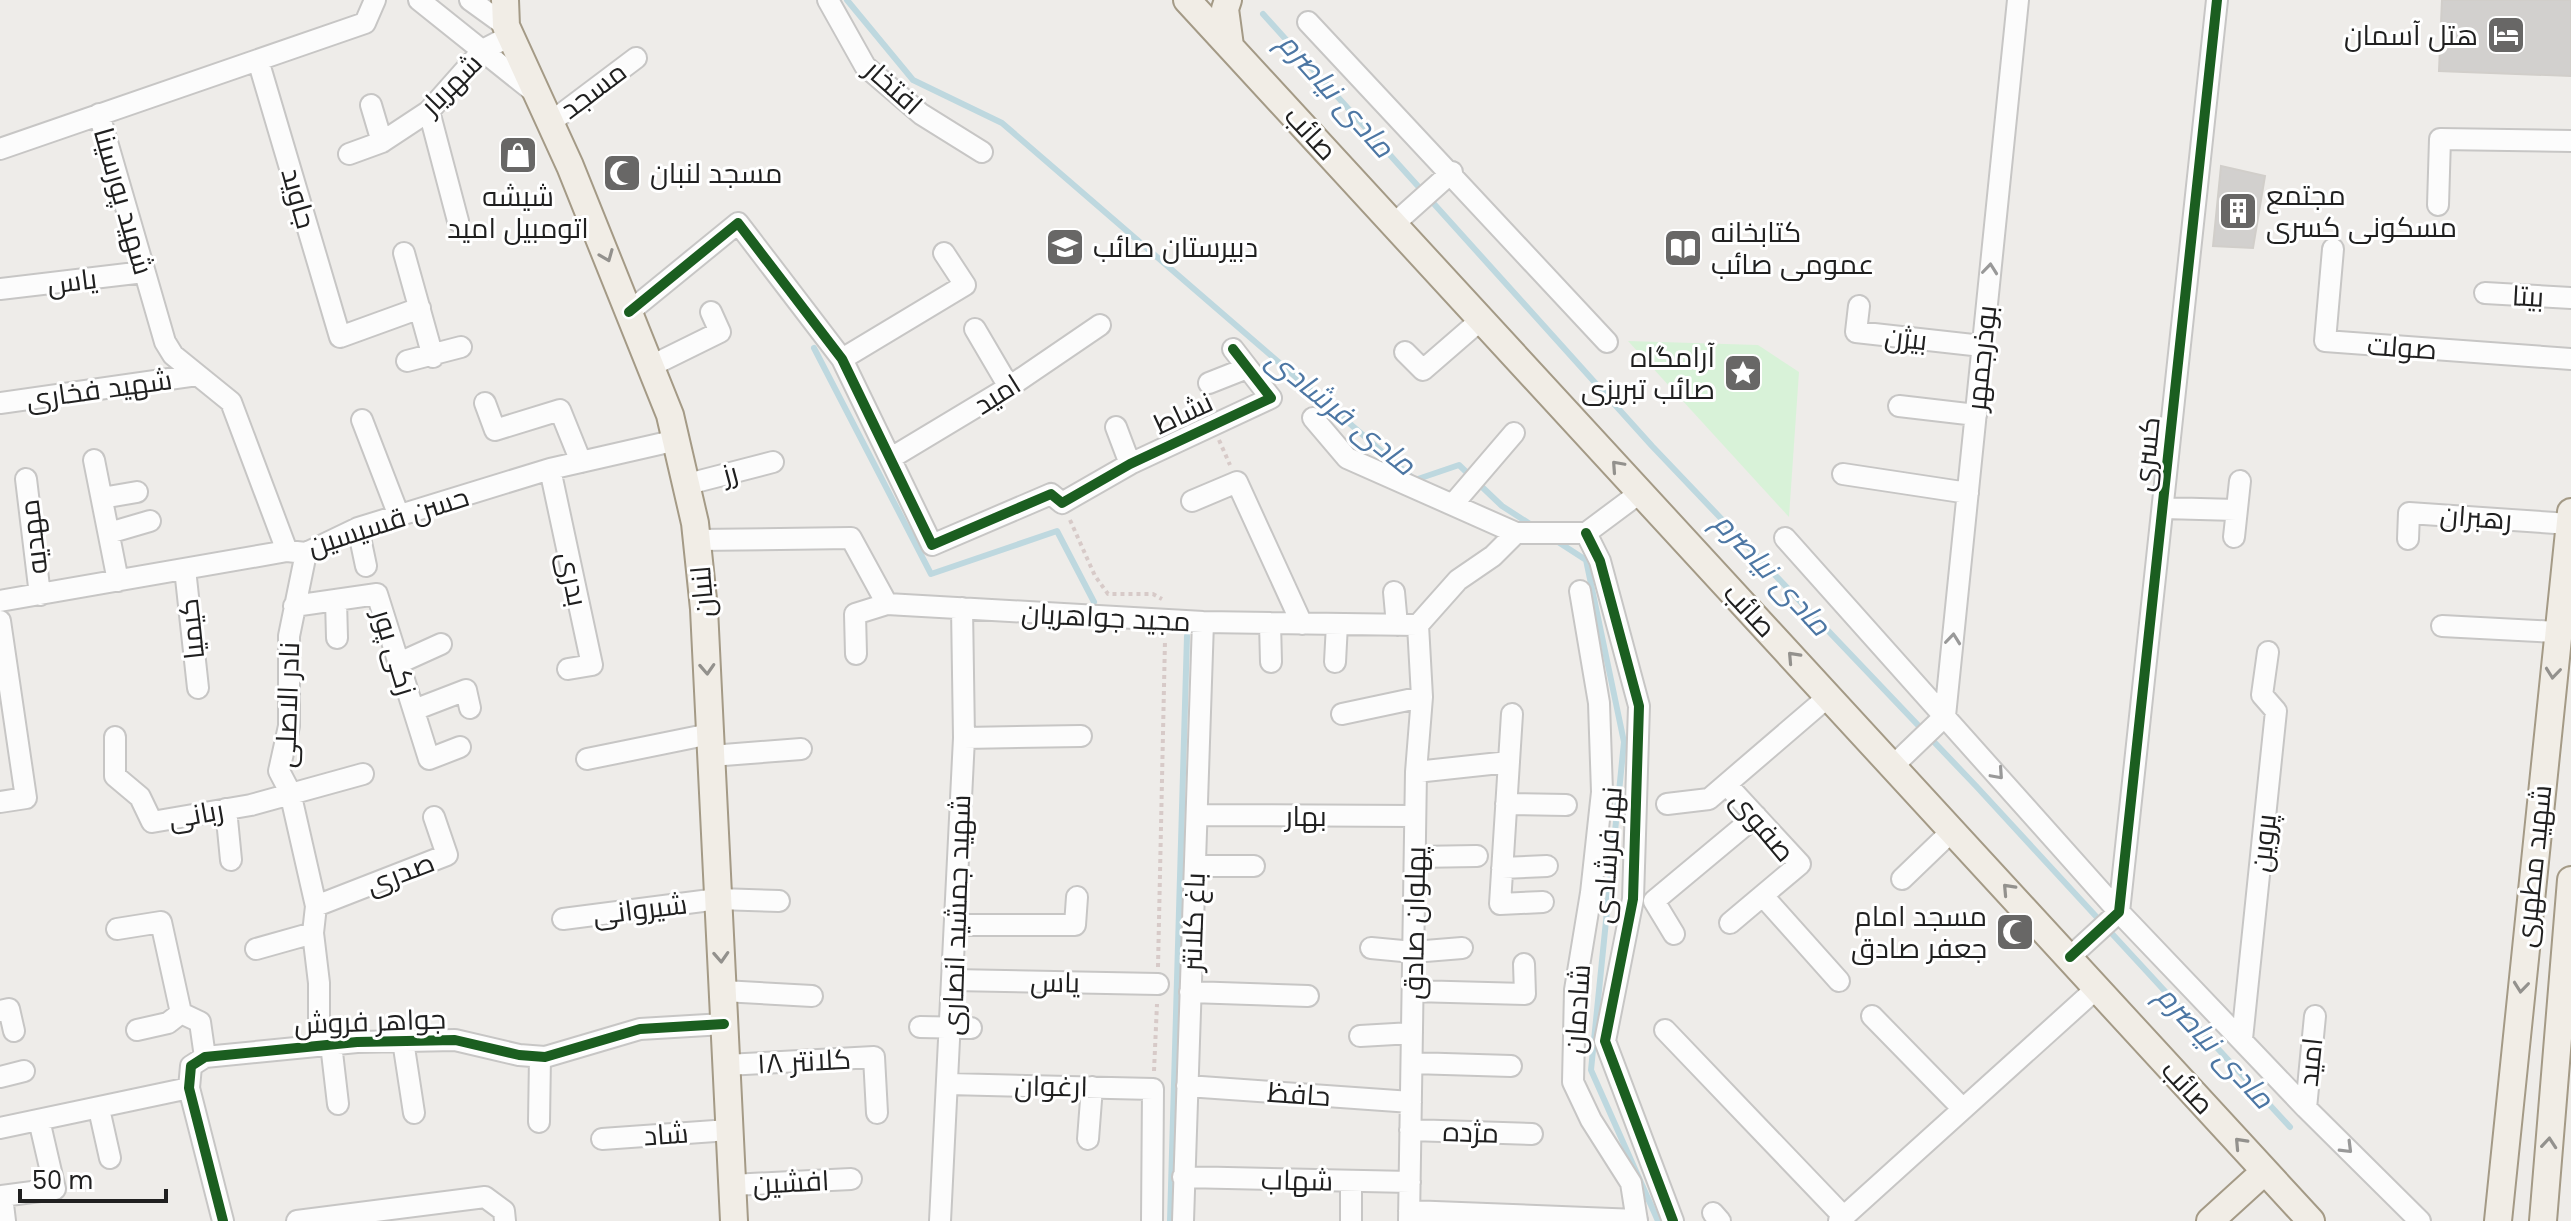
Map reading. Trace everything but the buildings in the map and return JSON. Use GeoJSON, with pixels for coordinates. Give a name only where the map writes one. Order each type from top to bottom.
{"type":"FeatureCollection","features":[{"type":"Feature","properties":{"kind":"main road","name":"صائب"},"geometry":{"type":"LineString","coordinates":[[1187,0],[1483,318],[2311,1221]]}},
{"type":"Feature","properties":{"kind":"main road"},"geometry":{"type":"LineString","coordinates":[[1228,0],[1225,9],[1230,46]]}},
{"type":"Feature","properties":{"kind":"main road","name":"لنبان"},"geometry":{"type":"LineString","coordinates":[[507,21],[534,92],[551,122],[651,366],[677,440],[688,484],[697,540],[711,745],[734,1221]]}},
{"type":"Feature","properties":{"kind":"main road","name":"شهید مطهری"},"geometry":{"type":"LineString","coordinates":[[2498,1221],[2571,512]]}},
{"type":"Feature","properties":{"kind":"main road","name":"شهید مطهری"},"geometry":{"type":"LineString","coordinates":[[2543,1221],[2571,880]]}},
{"type":"Feature","properties":{"kind":"main road"},"geometry":{"type":"LineString","coordinates":[[2210,1221],[2265,1171]]}},
{"type":"Feature","properties":{"kind":"street","name":"شهید پورسینا"},"geometry":{"type":"LineString","coordinates":[[296,552],[231,402],[173,355],[165,342],[99,114],[365,23],[375,0]]}},
{"type":"Feature","properties":{"kind":"street"},"geometry":{"type":"LineString","coordinates":[[420,0],[534,92]]}},
{"type":"Feature","properties":{"kind":"street"},"geometry":{"type":"LineString","coordinates":[[470,0],[507,21]]}},
{"type":"Feature","properties":{"kind":"street","name":"افتخار"},"geometry":{"type":"LineString","coordinates":[[828,0],[865,66],[921,114],[982,152]]}},
{"type":"Feature","properties":{"kind":"street","name":"بوذرجمهر"},"geometry":{"type":"LineString","coordinates":[[1945,716],[2018,0]]}},
{"type":"Feature","properties":{"kind":"street","name":"کسری"},"geometry":{"type":"LineString","coordinates":[[2108,920],[2164,508],[2217,0]]}},
{"type":"Feature","properties":{"kind":"street","name":"شهریار"},"geometry":{"type":"LineString","coordinates":[[349,154],[382,142],[429,111],[507,21]]}},
{"type":"Feature","properties":{"kind":"street"},"geometry":{"type":"LineString","coordinates":[[1308,22],[1447,176],[1607,342]]}},
{"type":"Feature","properties":{"kind":"street","name":"مسجد"},"geometry":{"type":"LineString","coordinates":[[551,122],[636,58]]}},
{"type":"Feature","properties":{"kind":"street","name":"جاوید"},"geometry":{"type":"LineString","coordinates":[[258,60],[340,337],[420,308]]}},
{"type":"Feature","properties":{"kind":"street"},"geometry":{"type":"LineString","coordinates":[[371,105],[382,142]]}},
{"type":"Feature","properties":{"kind":"street"},"geometry":{"type":"LineString","coordinates":[[429,111],[458,221]]}},
{"type":"Feature","properties":{"kind":"street"},"geometry":{"type":"LineString","coordinates":[[0,149],[99,114]]}},
{"type":"Feature","properties":{"kind":"street"},"geometry":{"type":"LineString","coordinates":[[2438,205],[2440,139],[2571,141]]}},
{"type":"Feature","properties":{"kind":"street"},"geometry":{"type":"LineString","coordinates":[[1395,223],[1447,176]]}},
{"type":"Feature","properties":{"kind":"street"},"geometry":{"type":"LineString","coordinates":[[629,312],[738,223],[842,359],[932,545],[1051,494],[1062,503]]}},
{"type":"Feature","properties":{"kind":"street","name":"صولت"},"geometry":{"type":"LineString","coordinates":[[2333,249],[2325,341],[2571,359]]}},
{"type":"Feature","properties":{"kind":"street"},"geometry":{"type":"LineString","coordinates":[[404,253],[433,357]]}},
{"type":"Feature","properties":{"kind":"street"},"geometry":{"type":"LineString","coordinates":[[842,359],[965,285],[944,253]]}},
{"type":"Feature","properties":{"kind":"street","name":"یاس"},"geometry":{"type":"LineString","coordinates":[[0,289],[144,272]]}},
{"type":"Feature","properties":{"kind":"street","name":"بیتا"},"geometry":{"type":"LineString","coordinates":[[2485,293],[2571,298]]}},
{"type":"Feature","properties":{"kind":"street","name":"بیژن"},"geometry":{"type":"LineString","coordinates":[[1859,306],[1856,332],[1982,346]]}},
{"type":"Feature","properties":{"kind":"street"},"geometry":{"type":"LineString","coordinates":[[651,366],[720,332],[711,312]]}},
{"type":"Feature","properties":{"kind":"street"},"geometry":{"type":"LineString","coordinates":[[1405,352],[1423,370],[1483,318]]}},
{"type":"Feature","properties":{"kind":"street","name":"امید"},"geometry":{"type":"LineString","coordinates":[[891,458],[1009,387],[1100,325]]}},
{"type":"Feature","properties":{"kind":"street"},"geometry":{"type":"LineString","coordinates":[[975,329],[1009,387]]}},
{"type":"Feature","properties":{"kind":"street"},"geometry":{"type":"LineString","coordinates":[[407,361],[433,357],[461,347]]}},
{"type":"Feature","properties":{"kind":"street","name":"نشاط"},"geometry":{"type":"LineString","coordinates":[[1062,503],[1130,464],[1271,398],[1233,349]]}},
{"type":"Feature","properties":{"kind":"street"},"geometry":{"type":"LineString","coordinates":[[1209,383],[1247,368]]}},
{"type":"Feature","properties":{"kind":"street","name":"شهید فخاری"},"geometry":{"type":"LineString","coordinates":[[0,403],[197,375]]}},
{"type":"Feature","properties":{"kind":"street"},"geometry":{"type":"LineString","coordinates":[[485,403],[495,430],[560,410],[581,462]]}},
{"type":"Feature","properties":{"kind":"street"},"geometry":{"type":"LineString","coordinates":[[1899,406],[1976,415]]}},
{"type":"Feature","properties":{"kind":"street"},"geometry":{"type":"LineString","coordinates":[[1313,418],[1347,458],[1516,533],[1586,533],[1641,492]]}},
{"type":"Feature","properties":{"kind":"street"},"geometry":{"type":"LineString","coordinates":[[362,420],[399,516]]}},
{"type":"Feature","properties":{"kind":"street"},"geometry":{"type":"LineString","coordinates":[[1116,427],[1130,464]]}},
{"type":"Feature","properties":{"kind":"street"},"geometry":{"type":"LineString","coordinates":[[1454,503],[1514,433]]}},
{"type":"Feature","properties":{"kind":"street","name":"حسن قسیسین"},"geometry":{"type":"LineString","coordinates":[[0,601],[296,552],[358,528],[550,469],[677,440]]}},
{"type":"Feature","properties":{"kind":"street"},"geometry":{"type":"LineString","coordinates":[[94,460],[118,581]]}},
{"type":"Feature","properties":{"kind":"street","name":"رز"},"geometry":{"type":"LineString","coordinates":[[688,484],[773,462]]}},
{"type":"Feature","properties":{"kind":"street","name":"بدری"},"geometry":{"type":"LineString","coordinates":[[550,469],[592,665],[568,669]]}},
{"type":"Feature","properties":{"kind":"street"},"geometry":{"type":"LineString","coordinates":[[1843,474],[1968,493]]}},
{"type":"Feature","properties":{"kind":"street","name":"مهدیه"},"geometry":{"type":"LineString","coordinates":[[26,479],[40,595]]}},
{"type":"Feature","properties":{"kind":"street"},"geometry":{"type":"LineString","coordinates":[[2234,537],[2240,481]]}},
{"type":"Feature","properties":{"kind":"street"},"geometry":{"type":"LineString","coordinates":[[1192,501],[1237,482],[1302,624]]}},
{"type":"Feature","properties":{"kind":"street"},"geometry":{"type":"LineString","coordinates":[[102,498],[137,492]]}},
{"type":"Feature","properties":{"kind":"street"},"geometry":{"type":"LineString","coordinates":[[2164,508],[2236,510]]}},
{"type":"Feature","properties":{"kind":"street","name":"رهبران"},"geometry":{"type":"LineString","coordinates":[[2408,539],[2409,513],[2570,524]]}},
{"type":"Feature","properties":{"kind":"street"},"geometry":{"type":"LineString","coordinates":[[109,533],[150,521]]}},
{"type":"Feature","properties":{"kind":"street"},"geometry":{"type":"LineString","coordinates":[[358,528],[366,566]]}},
{"type":"Feature","properties":{"kind":"street"},"geometry":{"type":"LineString","coordinates":[[1408,625],[1458,580],[1493,556],[1516,533]]}},
{"type":"Feature","properties":{"kind":"street","name":"نهر فرشادی"},"geometry":{"type":"LineString","coordinates":[[1586,533],[1600,561],[1639,706],[1633,899],[1605,1041],[1630,1111],[1674,1214],[1673,1221]]}},
{"type":"Feature","properties":{"kind":"street"},"geometry":{"type":"LineString","coordinates":[[697,540],[851,538],[887,604],[855,614],[856,654]]}},
{"type":"Feature","properties":{"kind":"street"},"geometry":{"type":"LineString","coordinates":[[1785,538],[1945,716],[2108,920],[2242,1039],[2306,1108],[2420,1221]]}},
{"type":"Feature","properties":{"kind":"street","name":"نادر الاصلی"},"geometry":{"type":"LineString","coordinates":[[296,552],[294,606],[289,636],[289,726],[279,771],[291,795],[316,906],[313,933],[325,1044],[338,1104]]}},
{"type":"Feature","properties":{"kind":"street","name":"کیمیا"},"geometry":{"type":"LineString","coordinates":[[185,569],[198,688]]}},
{"type":"Feature","properties":{"kind":"street","name":"شادمان"},"geometry":{"type":"LineString","coordinates":[[1580,591],[1599,703],[1602,792],[1591,893],[1575,990],[1573,1082],[1591,1120],[1631,1183],[1637,1220]]}},
{"type":"Feature","properties":{"kind":"street","name":"پهلوان صادق"},"geometry":{"type":"LineString","coordinates":[[1394,592],[1408,625],[1422,697],[1416,772],[1409,1216]]}},
{"type":"Feature","properties":{"kind":"street","name":"زکی پور"},"geometry":{"type":"LineString","coordinates":[[294,606],[377,594],[429,759],[460,747]]}},
{"type":"Feature","properties":{"kind":"street"},"geometry":{"type":"LineString","coordinates":[[336,600],[337,638]]}},
{"type":"Feature","properties":{"kind":"street","name":"مجید جواهریان"},"geometry":{"type":"LineString","coordinates":[[887,604],[1165,610],[1203,622],[1408,625]]}},
{"type":"Feature","properties":{"kind":"street","name":"شهید جمشید انصاری"},"geometry":{"type":"LineString","coordinates":[[940,1221],[948,1084],[961,1029],[953,980],[964,738],[962,608]]}},
{"type":"Feature","properties":{"kind":"street"},"geometry":{"type":"LineString","coordinates":[[0,621],[9,753],[26,798],[0,802]]}},
{"type":"Feature","properties":{"kind":"street","name":"باغ کلانتر"},"geometry":{"type":"LineString","coordinates":[[1183,1221],[1203,622]]}},
{"type":"Feature","properties":{"kind":"street"},"geometry":{"type":"LineString","coordinates":[[1270,623],[1271,662]]}},
{"type":"Feature","properties":{"kind":"street"},"geometry":{"type":"LineString","coordinates":[[1335,662],[1337,624]]}},
{"type":"Feature","properties":{"kind":"street"},"geometry":{"type":"LineString","coordinates":[[2442,626],[2557,632]]}},
{"type":"Feature","properties":{"kind":"street"},"geometry":{"type":"LineString","coordinates":[[399,663],[441,644]]}},
{"type":"Feature","properties":{"kind":"street","name":"پروین"},"geometry":{"type":"LineString","coordinates":[[2242,1039],[2276,711],[2262,695],[2268,652]]}},
{"type":"Feature","properties":{"kind":"street"},"geometry":{"type":"LineString","coordinates":[[414,710],[466,690],[470,708]]}},
{"type":"Feature","properties":{"kind":"street","name":"صفوی"},"geometry":{"type":"LineString","coordinates":[[1730,923],[1800,864],[1727,785],[1829,696]]}},
{"type":"Feature","properties":{"kind":"street"},"geometry":{"type":"LineString","coordinates":[[1342,714],[1422,697]]}},
{"type":"Feature","properties":{"kind":"street"},"geometry":{"type":"LineString","coordinates":[[1512,714],[1500,904],[1543,902]]}},
{"type":"Feature","properties":{"kind":"street"},"geometry":{"type":"LineString","coordinates":[[1894,765],[1945,716]]}},
{"type":"Feature","properties":{"kind":"street"},"geometry":{"type":"LineString","coordinates":[[964,738],[1081,736]]}},
{"type":"Feature","properties":{"kind":"street","name":"ربانی"},"geometry":{"type":"LineString","coordinates":[[115,737],[115,776],[140,797],[152,822],[291,795],[363,774]]}},
{"type":"Feature","properties":{"kind":"street"},"geometry":{"type":"LineString","coordinates":[[587,759],[711,745],[801,749]]}},
{"type":"Feature","properties":{"kind":"street"},"geometry":{"type":"LineString","coordinates":[[1416,772],[1509,762]]}},
{"type":"Feature","properties":{"kind":"street"},"geometry":{"type":"LineString","coordinates":[[1667,804],[1709,799],[1727,785]]}},
{"type":"Feature","properties":{"kind":"street"},"geometry":{"type":"LineString","coordinates":[[1506,804],[1566,805]]}},
{"type":"Feature","properties":{"kind":"street"},"geometry":{"type":"LineString","coordinates":[[226,809],[231,860]]}},
{"type":"Feature","properties":{"kind":"street","name":"بهار"},"geometry":{"type":"LineString","coordinates":[[1197,815],[1415,816]]}},
{"type":"Feature","properties":{"kind":"street"},"geometry":{"type":"LineString","coordinates":[[1674,934],[1654,901],[1756,816]]}},
{"type":"Feature","properties":{"kind":"street","name":"صدری"},"geometry":{"type":"LineString","coordinates":[[316,906],[447,855],[434,817]]}},
{"type":"Feature","properties":{"kind":"street"},"geometry":{"type":"LineString","coordinates":[[1902,879],[1953,830]]}},
{"type":"Feature","properties":{"kind":"street"},"geometry":{"type":"LineString","coordinates":[[1415,857],[1477,856]]}},
{"type":"Feature","properties":{"kind":"street"},"geometry":{"type":"LineString","coordinates":[[1196,866],[1254,866]]}},
{"type":"Feature","properties":{"kind":"street"},"geometry":{"type":"LineString","coordinates":[[1502,868],[1547,866]]}},
{"type":"Feature","properties":{"kind":"street"},"geometry":{"type":"LineString","coordinates":[[1763,896],[1839,981]]}},
{"type":"Feature","properties":{"kind":"street"},"geometry":{"type":"LineString","coordinates":[[956,925],[1075,925],[1077,897]]}},
{"type":"Feature","properties":{"kind":"street","name":"شیروانی"},"geometry":{"type":"LineString","coordinates":[[563,919],[718,899],[779,901]]}},
{"type":"Feature","properties":{"kind":"street"},"geometry":{"type":"LineString","coordinates":[[2070,957],[2108,920]]}},
{"type":"Feature","properties":{"kind":"street"},"geometry":{"type":"LineString","coordinates":[[117,929],[161,922],[181,1013]]}},
{"type":"Feature","properties":{"kind":"street"},"geometry":{"type":"LineString","coordinates":[[256,949],[313,933]]}},
{"type":"Feature","properties":{"kind":"street"},"geometry":{"type":"LineString","coordinates":[[1371,948],[1413,952],[1462,948]]}},
{"type":"Feature","properties":{"kind":"street"},"geometry":{"type":"LineString","coordinates":[[1413,991],[1525,994],[1524,964]]}},
{"type":"Feature","properties":{"kind":"street","name":"یاس"},"geometry":{"type":"LineString","coordinates":[[953,980],[1158,984]]}},
{"type":"Feature","properties":{"kind":"street"},"geometry":{"type":"LineString","coordinates":[[1665,1030],[1842,1219],[2097,988]]}},
{"type":"Feature","properties":{"kind":"street"},"geometry":{"type":"LineString","coordinates":[[723,991],[812,996]]}},
{"type":"Feature","properties":{"kind":"street"},"geometry":{"type":"LineString","coordinates":[[1190,992],[1308,996]]}},
{"type":"Feature","properties":{"kind":"street"},"geometry":{"type":"LineString","coordinates":[[0,1011],[9,1009],[14,1031]]}},
{"type":"Feature","properties":{"kind":"street"},"geometry":{"type":"LineString","coordinates":[[137,1030],[168,1023],[181,1013]]}},
{"type":"Feature","properties":{"kind":"street"},"geometry":{"type":"LineString","coordinates":[[181,1013],[200,1022],[205,1057],[191,1066],[189,1088],[223,1221]]}},
{"type":"Feature","properties":{"kind":"street"},"geometry":{"type":"LineString","coordinates":[[1872,1016],[1963,1109]]}},
{"type":"Feature","properties":{"kind":"street","name":"امید"},"geometry":{"type":"LineString","coordinates":[[2306,1108],[2315,1016]]}},
{"type":"Feature","properties":{"kind":"street","name":"جواهر فروش"},"geometry":{"type":"LineString","coordinates":[[205,1057],[325,1044],[455,1040],[540,1057],[640,1029],[724,1024]]}},
{"type":"Feature","properties":{"kind":"street"},"geometry":{"type":"LineString","coordinates":[[920,1027],[961,1029]]}},
{"type":"Feature","properties":{"kind":"street"},"geometry":{"type":"LineString","coordinates":[[1360,1036],[1412,1033]]}},
{"type":"Feature","properties":{"kind":"street"},"geometry":{"type":"LineString","coordinates":[[403,1041],[414,1113]]}},
{"type":"Feature","properties":{"kind":"street"},"geometry":{"type":"LineString","coordinates":[[539,1122],[540,1057]]}},
{"type":"Feature","properties":{"kind":"street","name":"کلانتر ۱۸"},"geometry":{"type":"LineString","coordinates":[[726,1065],[874,1057],[877,1113]]}},
{"type":"Feature","properties":{"kind":"street"},"geometry":{"type":"LineString","coordinates":[[1412,1063],[1511,1066]]}},
{"type":"Feature","properties":{"kind":"street"},"geometry":{"type":"LineString","coordinates":[[0,1077],[24,1071]]}},
{"type":"Feature","properties":{"kind":"street","name":"ارغوان"},"geometry":{"type":"LineString","coordinates":[[948,1084],[1153,1089]]}},
{"type":"Feature","properties":{"kind":"street","name":"حافظ"},"geometry":{"type":"LineString","coordinates":[[1187,1086],[1411,1102]]}},
{"type":"Feature","properties":{"kind":"street"},"geometry":{"type":"LineString","coordinates":[[1088,1139],[1092,1087]]}},
{"type":"Feature","properties":{"kind":"street"},"geometry":{"type":"LineString","coordinates":[[0,1128],[78,1108],[99,1109],[189,1088]]}},
{"type":"Feature","properties":{"kind":"street"},"geometry":{"type":"LineString","coordinates":[[1152,1221],[1153,1089]]}},
{"type":"Feature","properties":{"kind":"street"},"geometry":{"type":"LineString","coordinates":[[99,1109],[110,1158]]}},
{"type":"Feature","properties":{"kind":"street"},"geometry":{"type":"LineString","coordinates":[[5,1221],[2,1196],[55,1189],[39,1120]]}},
{"type":"Feature","properties":{"kind":"street","name":"شاد"},"geometry":{"type":"LineString","coordinates":[[602,1139],[729,1130]]}},
{"type":"Feature","properties":{"kind":"street","name":"مژده"},"geometry":{"type":"LineString","coordinates":[[1410,1130],[1532,1134]]}},
{"type":"Feature","properties":{"kind":"street","name":"شهاب"},"geometry":{"type":"LineString","coordinates":[[1183,1177],[1410,1182]]}},
{"type":"Feature","properties":{"kind":"street","name":"افشین"},"geometry":{"type":"LineString","coordinates":[[732,1185],[851,1179]]}},
{"type":"Feature","properties":{"kind":"street"},"geometry":{"type":"LineString","coordinates":[[1351,1181],[1351,1221]]}},
{"type":"Feature","properties":{"kind":"street"},"geometry":{"type":"LineString","coordinates":[[297,1221],[411,1213],[485,1197],[504,1211],[505,1221]]}},
{"type":"Feature","properties":{"kind":"street"},"geometry":{"type":"LineString","coordinates":[[1409,1216],[1637,1220]]}},
{"type":"Feature","properties":{"kind":"path"},"geometry":{"type":"LineString","coordinates":[[1062,503],[1095,576],[1108,594],[1153,594],[1165,610],[1153,1089]]}},
{"type":"Feature","properties":{"kind":"green space"},"geometry":{"type":"Polygon","coordinates":[[[1628,341],[1758,345],[1799,372],[1789,517],[1628,341]]]}},
{"type":"Feature","properties":{"kind":"waterway","name":"مادی فرشادی"},"geometry":{"type":"LineString","coordinates":[[847,0],[913,80],[1002,123],[1415,480],[1459,465],[1502,506],[1533,526]]}},
{"type":"Feature","properties":{"kind":"waterway","name":"مادی نیاصرم"},"geometry":{"type":"LineString","coordinates":[[1263,14],[1652,446],[1976,786],[2290,1127]]}},
{"type":"Feature","properties":{"kind":"waterway"},"geometry":{"type":"LineString","coordinates":[[814,348],[931,574],[1057,531],[1094,602]]}},
{"type":"Feature","properties":{"kind":"waterway","name":"مادی فرشادی"},"geometry":{"type":"LineString","coordinates":[[1552,538],[1586,560],[1624,742],[1591,1070],[1658,1221]]}},
{"type":"Feature","properties":{"kind":"waterway"},"geometry":{"type":"LineString","coordinates":[[1170,1221],[1187,636]]}},
{"type":"Feature","properties":{"kind":"cycle path"},"geometry":{"type":"LineString","coordinates":[[2070,957],[2119,912],[2217,0]]}},
{"type":"Feature","properties":{"kind":"cycle path"},"geometry":{"type":"LineString","coordinates":[[629,312],[738,223],[842,359],[932,545],[1051,494],[1062,503],[1130,464],[1271,398],[1233,349]]}},
{"type":"Feature","properties":{"kind":"cycle path"},"geometry":{"type":"LineString","coordinates":[[1586,533],[1600,561],[1639,706],[1633,899],[1605,1041],[1673,1221]]}},
{"type":"Feature","properties":{"kind":"cycle path"},"geometry":{"type":"LineString","coordinates":[[223,1221],[189,1088],[191,1066],[205,1057],[357,1042],[455,1040],[519,1055],[545,1057],[640,1029],[724,1024]]}},
{"type":"Feature","properties":{"kind":"place","name":"هتل آسمان"},"geometry":{"type":"Point","coordinates":[2506,35]}},
{"type":"Feature","properties":{"kind":"place","name":"شیشه اتومبیل امید"},"geometry":{"type":"Point","coordinates":[518,155]}},
{"type":"Feature","properties":{"kind":"place","name":"مسجد لنبان"},"geometry":{"type":"Point","coordinates":[622,173]}},
{"type":"Feature","properties":{"kind":"place","name":"مجتمع مسکونی کسری"},"geometry":{"type":"Point","coordinates":[2238,211]}},
{"type":"Feature","properties":{"kind":"place","name":"دبیرستان صائب"},"geometry":{"type":"Point","coordinates":[1065,247]}},
{"type":"Feature","properties":{"kind":"place","name":"کتابخانه عمومی صائب"},"geometry":{"type":"Point","coordinates":[1683,248]}},
{"type":"Feature","properties":{"kind":"place","name":"آرامگاه صائب تبریزی"},"geometry":{"type":"Point","coordinates":[1743,373]}},
{"type":"Feature","properties":{"kind":"place","name":"مسجد امام جعفر صادق"},"geometry":{"type":"Point","coordinates":[2015,932]}}]}
